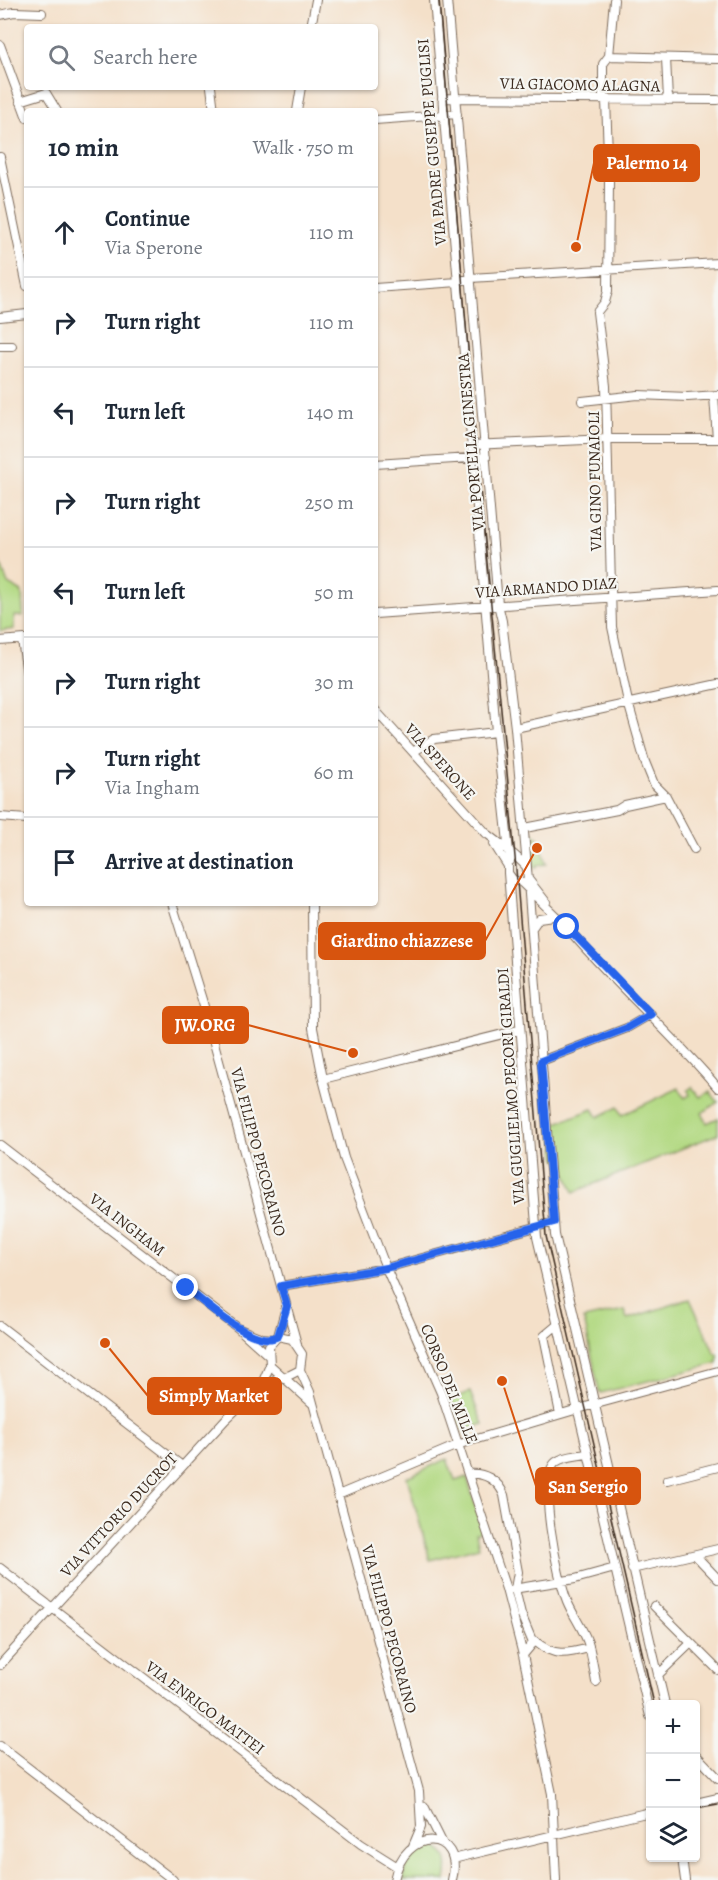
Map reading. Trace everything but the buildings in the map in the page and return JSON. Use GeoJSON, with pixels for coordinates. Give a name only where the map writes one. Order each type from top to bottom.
{"type":"FeatureCollection","features":[{"type":"Feature","properties":{"kind":"street"},"geometry":{"type":"LineString","coordinates":[[312,24],[316,0]]}},
{"type":"Feature","properties":{"kind":"street","name":"VIA PADRE GUSEPPE PUGLISI"},"geometry":{"type":"LineString","coordinates":[[434,0],[458,282]]}},
{"type":"Feature","properties":{"kind":"street","name":"VIA PADRE GUSEPPE PUGLISI"},"geometry":{"type":"LineString","coordinates":[[447,0],[470,278]]}},
{"type":"Feature","properties":{"kind":"street","name":"VIA GINO FUNAIOLI"},"geometry":{"type":"LineString","coordinates":[[614,0],[609,56],[603,64],[609,182],[608,291],[597,312],[607,396],[612,627],[627,702],[649,773],[654,784],[666,796],[694,849]]}},
{"type":"Feature","properties":{"kind":"street"},"geometry":{"type":"LineString","coordinates":[[0,15],[14,12],[42,13]]}},
{"type":"Feature","properties":{"kind":"street"},"geometry":{"type":"LineString","coordinates":[[0,45],[24,111]]}},
{"type":"Feature","properties":{"kind":"street"},"geometry":{"type":"LineString","coordinates":[[609,56],[718,59]]}},
{"type":"Feature","properties":{"kind":"street"},"geometry":{"type":"LineString","coordinates":[[666,57],[668,100]]}},
{"type":"Feature","properties":{"kind":"street"},"geometry":{"type":"LineString","coordinates":[[211,90],[214,108]]}},
{"type":"Feature","properties":{"kind":"street"},"geometry":{"type":"LineString","coordinates":[[298,108],[300,90]]}},
{"type":"Feature","properties":{"kind":"street"},"geometry":{"type":"LineString","coordinates":[[20,101],[46,93],[55,108]]}},
{"type":"Feature","properties":{"kind":"street","name":"VIA GIACOMO ALAGNA"},"geometry":{"type":"LineString","coordinates":[[442,98],[718,100]]}},
{"type":"Feature","properties":{"kind":"street"},"geometry":{"type":"LineString","coordinates":[[378,120],[457,114]]}},
{"type":"Feature","properties":{"kind":"street"},"geometry":{"type":"LineString","coordinates":[[0,157],[24,261]]}},
{"type":"Feature","properties":{"kind":"street"},"geometry":{"type":"LineString","coordinates":[[378,288],[458,282],[470,278],[718,263]]}},
{"type":"Feature","properties":{"kind":"street","name":"VIA PORTELLA GINESTRA"},"geometry":{"type":"LineString","coordinates":[[470,278],[498,604]]}},
{"type":"Feature","properties":{"kind":"street","name":"VIA PORTELLA GINESTRA"},"geometry":{"type":"LineString","coordinates":[[458,282],[487,605]]}},
{"type":"Feature","properties":{"kind":"street"},"geometry":{"type":"LineString","coordinates":[[0,317],[24,314]]}},
{"type":"Feature","properties":{"kind":"street"},"geometry":{"type":"LineString","coordinates":[[0,346],[12,346]]}},
{"type":"Feature","properties":{"kind":"street"},"geometry":{"type":"LineString","coordinates":[[471,445],[608,439],[717,439],[716,396],[607,396],[582,401]]}},
{"type":"Feature","properties":{"kind":"street"},"geometry":{"type":"LineString","coordinates":[[378,464],[486,457]]}},
{"type":"Feature","properties":{"kind":"street","name":"VIA ARMANDO DIAZ"},"geometry":{"type":"LineString","coordinates":[[378,614],[718,590]]}},
{"type":"Feature","properties":{"kind":"street"},"geometry":{"type":"LineString","coordinates":[[498,604],[515,728],[525,828],[526,876],[567,927],[718,1088]]}},
{"type":"Feature","properties":{"kind":"street","name":"VIA GUGLIELMO PECORI GIRALDI"},"geometry":{"type":"LineString","coordinates":[[487,605],[496,732],[508,835],[519,1030],[536,1226],[556,1326],[647,1700]]}},
{"type":"Feature","properties":{"kind":"street"},"geometry":{"type":"LineString","coordinates":[[0,641],[24,639]]}},
{"type":"Feature","properties":{"kind":"street"},"geometry":{"type":"LineString","coordinates":[[515,728],[718,684]]}},
{"type":"Feature","properties":{"kind":"street","name":"VIA SPERONE"},"geometry":{"type":"LineString","coordinates":[[378,713],[485,832]]}},
{"type":"Feature","properties":{"kind":"street"},"geometry":{"type":"LineString","coordinates":[[413,752],[434,740],[496,732]]}},
{"type":"Feature","properties":{"kind":"street"},"geometry":{"type":"LineString","coordinates":[[525,828],[617,810],[666,796]]}},
{"type":"Feature","properties":{"kind":"street"},"geometry":{"type":"LineString","coordinates":[[0,817],[24,819]]}},
{"type":"Feature","properties":{"kind":"street"},"geometry":{"type":"LineString","coordinates":[[485,832],[496,841],[510,862],[515,881],[526,876]]}},
{"type":"Feature","properties":{"kind":"street"},"geometry":{"type":"LineString","coordinates":[[485,832],[510,862]]}},
{"type":"Feature","properties":{"kind":"street"},"geometry":{"type":"LineString","coordinates":[[496,841],[508,835]]}},
{"type":"Feature","properties":{"kind":"street"},"geometry":{"type":"LineString","coordinates":[[510,862],[523,861],[529,890],[553,916],[567,927]]}},
{"type":"Feature","properties":{"kind":"street","name":"VIA GUGLIELMO PECORI GIRALDI"},"geometry":{"type":"LineString","coordinates":[[529,890],[554,1222],[564,1278],[663,1700]]}},
{"type":"Feature","properties":{"kind":"street","name":"VIA FILIPPO PECORAINO"},"geometry":{"type":"LineString","coordinates":[[173,906],[302,1359],[300,1370],[313,1404],[419,1791],[435,1831],[453,1859]]}},
{"type":"Feature","properties":{"kind":"street","name":"CORSO DEI MILLE"},"geometry":{"type":"LineString","coordinates":[[312,906],[313,1028],[323,1079],[344,1158],[386,1268],[441,1393],[460,1444],[506,1589],[523,1655],[552,1794],[556,1880]]}},
{"type":"Feature","properties":{"kind":"street"},"geometry":{"type":"LineString","coordinates":[[532,930],[539,918],[553,916]]}},
{"type":"Feature","properties":{"kind":"street"},"geometry":{"type":"LineString","coordinates":[[541,1061],[627,1028],[651,1014]]}},
{"type":"Feature","properties":{"kind":"street"},"geometry":{"type":"LineString","coordinates":[[323,1079],[519,1030]]}},
{"type":"Feature","properties":{"kind":"street","name":"VIA INGHAM"},"geometry":{"type":"LineString","coordinates":[[0,1145],[238,1328]]}},
{"type":"Feature","properties":{"kind":"street"},"geometry":{"type":"LineString","coordinates":[[281,1286],[386,1268],[554,1222]]}},
{"type":"Feature","properties":{"kind":"street"},"geometry":{"type":"LineString","coordinates":[[261,1386],[270,1365],[268,1355],[287,1306]]}},
{"type":"Feature","properties":{"kind":"street"},"geometry":{"type":"LineString","coordinates":[[0,1326],[182,1466]]}},
{"type":"Feature","properties":{"kind":"street"},"geometry":{"type":"LineString","coordinates":[[556,1326],[544,1336],[560,1414]]}},
{"type":"Feature","properties":{"kind":"street"},"geometry":{"type":"LineString","coordinates":[[238,1328],[262,1338],[288,1336],[297,1344]]}},
{"type":"Feature","properties":{"kind":"street"},"geometry":{"type":"LineString","coordinates":[[238,1328],[268,1355]]}},
{"type":"Feature","properties":{"kind":"street","name":"VIA FILIPPO PECORAINO"},"geometry":{"type":"LineString","coordinates":[[270,1365],[313,1404]]}},
{"type":"Feature","properties":{"kind":"street"},"geometry":{"type":"LineString","coordinates":[[261,1386],[300,1370]]}},
{"type":"Feature","properties":{"kind":"street"},"geometry":{"type":"LineString","coordinates":[[338,1495],[460,1444],[718,1371]]}},
{"type":"Feature","properties":{"kind":"street","name":"VIA VITTORIO DUCROT"},"geometry":{"type":"LineString","coordinates":[[0,1665],[182,1466],[261,1386]]}},
{"type":"Feature","properties":{"kind":"street"},"geometry":{"type":"LineString","coordinates":[[587,1454],[556,1462],[552,1467],[548,1502],[550,1536],[566,1598],[589,1648],[596,1682]]}},
{"type":"Feature","properties":{"kind":"street"},"geometry":{"type":"LineString","coordinates":[[668,1480],[718,1467]]}},
{"type":"Feature","properties":{"kind":"street"},"geometry":{"type":"LineString","coordinates":[[468,1474],[481,1473],[500,1485],[518,1572],[515,1589],[521,1614],[533,1643]]}},
{"type":"Feature","properties":{"kind":"street"},"geometry":{"type":"LineString","coordinates":[[632,1569],[718,1549]]}},
{"type":"Feature","properties":{"kind":"street"},"geometry":{"type":"LineString","coordinates":[[695,1555],[718,1579]]}},
{"type":"Feature","properties":{"kind":"street"},"geometry":{"type":"LineString","coordinates":[[506,1589],[562,1581],[615,1568]]}},
{"type":"Feature","properties":{"kind":"street","name":"VIA ENRICO MATTEI"},"geometry":{"type":"LineString","coordinates":[[0,1569],[352,1837],[396,1866]]}},
{"type":"Feature","properties":{"kind":"street"},"geometry":{"type":"LineString","coordinates":[[654,1606],[718,1670]]}},
{"type":"Feature","properties":{"kind":"street"},"geometry":{"type":"LineString","coordinates":[[533,1643],[535,1641],[546,1651],[554,1653],[589,1648]]}},
{"type":"Feature","properties":{"kind":"street"},"geometry":{"type":"LineString","coordinates":[[523,1655],[533,1643]]}},
{"type":"Feature","properties":{"kind":"street"},"geometry":{"type":"LineString","coordinates":[[658,1675],[690,1644]]}},
{"type":"Feature","properties":{"kind":"street"},"geometry":{"type":"LineString","coordinates":[[0,1746],[173,1880]]}},
{"type":"Feature","properties":{"kind":"street"},"geometry":{"type":"LineString","coordinates":[[700,1759],[718,1778]]}},
{"type":"Feature","properties":{"kind":"street","name":"VIA FILIPPO PECORAINO"},"geometry":{"type":"LineString","coordinates":[[413,1846],[422,1827],[419,1791]]}},
{"type":"Feature","properties":{"kind":"street"},"geometry":{"type":"LineString","coordinates":[[700,1802],[718,1798]]}},
{"type":"Feature","properties":{"kind":"street"},"geometry":{"type":"LineString","coordinates":[[452,1880],[453,1859],[646,1813]]}},
{"type":"Feature","properties":{"kind":"street"},"geometry":{"type":"LineString","coordinates":[[394,1880],[396,1866],[413,1846],[430,1840],[444,1845]]}},
{"type":"Feature","properties":{"kind":"street"},"geometry":{"type":"LineString","coordinates":[[683,1862],[686,1880]]}},
{"type":"Feature","properties":{"kind":"green space"},"geometry":{"type":"Polygon","coordinates":[[[0,562],[8,584],[22,592],[23,616],[14,616],[14,629],[0,631],[0,562]]]}},
{"type":"Feature","properties":{"kind":"green space"},"geometry":{"type":"Polygon","coordinates":[[[533,832],[539,839],[547,864],[538,865],[536,868],[533,866],[533,832]]]}},
{"type":"Feature","properties":{"kind":"green space"},"geometry":{"type":"Polygon","coordinates":[[[692,1087],[700,1097],[710,1092],[718,1102],[702,1113],[707,1123],[718,1118],[718,1134],[574,1192],[561,1161],[556,1160],[554,1124],[593,1109],[598,1117],[618,1107],[622,1115],[679,1088],[685,1098],[690,1095],[688,1090],[692,1087]]]}},
{"type":"Feature","properties":{"kind":"green space"},"geometry":{"type":"Polygon","coordinates":[[[690,1299],[715,1354],[718,1354],[718,1363],[601,1393],[584,1319],[624,1310],[627,1319],[690,1299]]]}},
{"type":"Feature","properties":{"kind":"green space"},"geometry":{"type":"Polygon","coordinates":[[[470,1392],[483,1424],[463,1431],[451,1399],[470,1392]]]}},
{"type":"Feature","properties":{"kind":"green space"},"geometry":{"type":"Polygon","coordinates":[[[447,1459],[455,1481],[467,1477],[483,1531],[476,1533],[479,1547],[430,1560],[407,1477],[447,1459]]]}},
{"type":"Feature","properties":{"kind":"green space"},"geometry":{"type":"Polygon","coordinates":[[[434,1846],[443,1852],[447,1860],[446,1880],[403,1880],[412,1857],[422,1849],[434,1846]]]}},
{"type":"Feature","properties":{"kind":"tram line"},"geometry":{"type":"LineString","coordinates":[[439,0],[477,457],[515,857],[546,1236],[653,1700]]}},
{"type":"Feature","properties":{"kind":"tram line"},"geometry":{"type":"LineString","coordinates":[[700,1807],[718,1804]]}},
{"type":"Feature","properties":{"kind":"place","name":"Palermo 14"},"geometry":{"type":"Point","coordinates":[576,247]}},
{"type":"Feature","properties":{"kind":"place","name":"Giardino chiazzese"},"geometry":{"type":"Point","coordinates":[537,848]}},
{"type":"Feature","properties":{"kind":"place","name":"JW.ORG"},"geometry":{"type":"Point","coordinates":[353,1053]}},
{"type":"Feature","properties":{"kind":"place","name":"Simply Market"},"geometry":{"type":"Point","coordinates":[105,1343]}},
{"type":"Feature","properties":{"kind":"place","name":"San Sergio"},"geometry":{"type":"Point","coordinates":[502,1381]}},
{"type":"Feature","properties":{"kind":"route"},"geometry":{"type":"LineString","coordinates":[[186,1288],[238,1328],[262,1338],[273,1339],[278,1336],[287,1306],[281,1286],[386,1268],[554,1222],[541,1061],[560,1056],[627,1028],[651,1014],[609,974],[567,927]]}}]}
